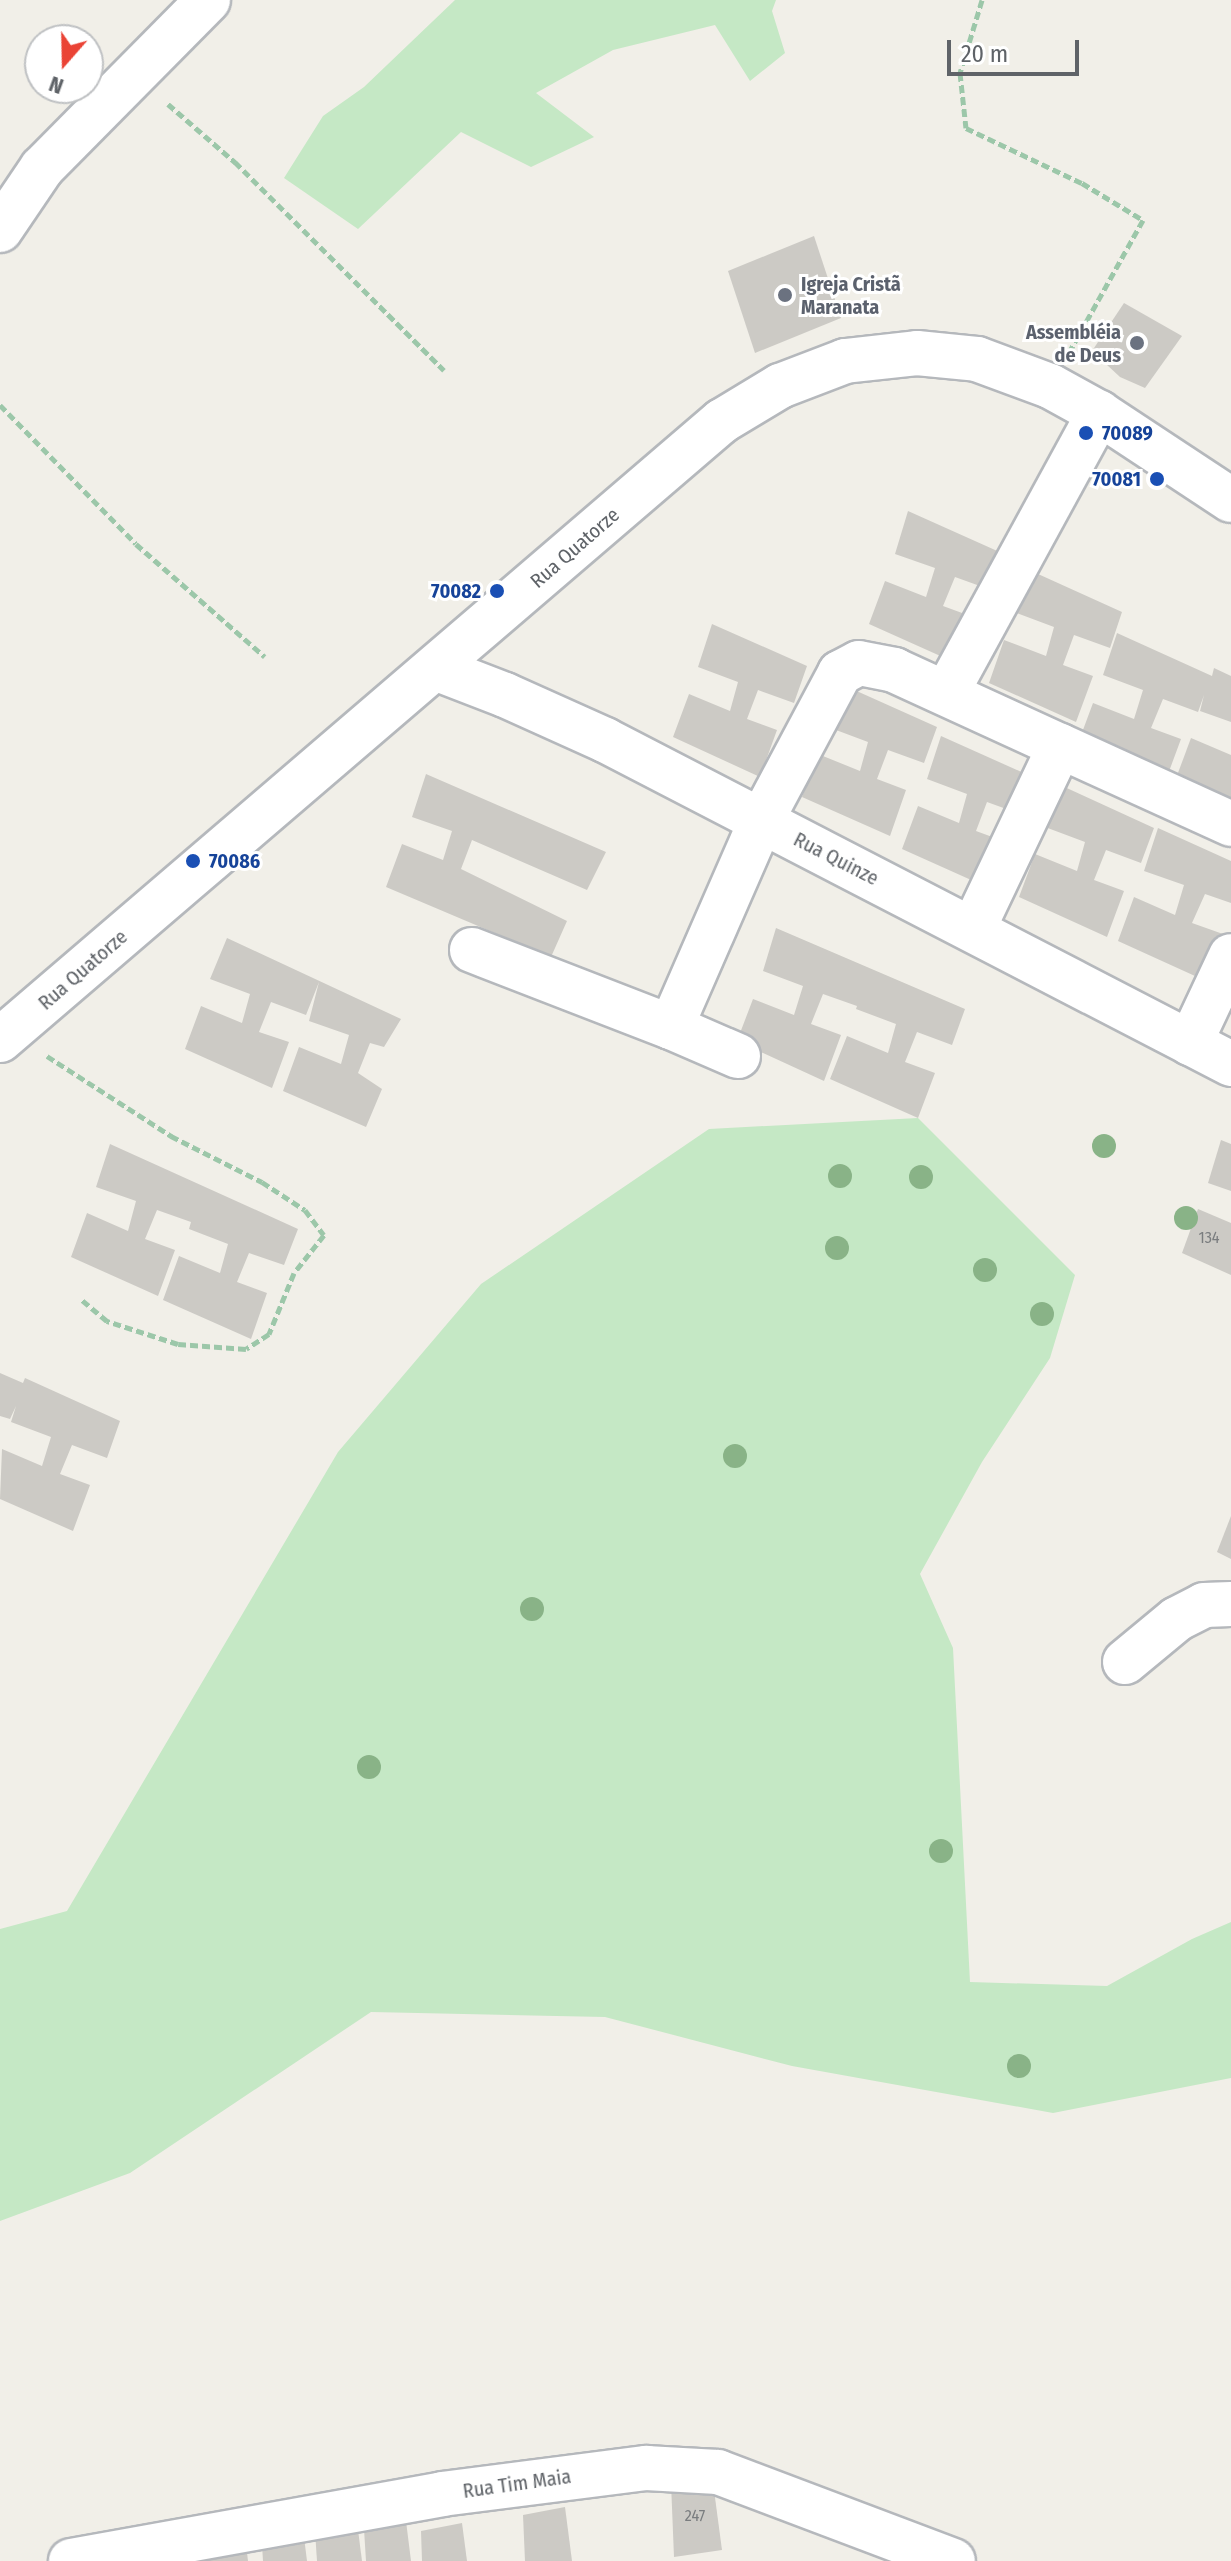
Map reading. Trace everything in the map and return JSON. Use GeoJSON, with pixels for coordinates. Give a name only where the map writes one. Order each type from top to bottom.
{"type":"FeatureCollection","features":[{"type":"Feature","properties":{"kind":"street"},"geometry":{"type":"LineString","coordinates":[[0,230],[42,168],[208,0]]}},
{"type":"Feature","properties":{"kind":"street","name":"Rua Quatorze"},"geometry":{"type":"LineString","coordinates":[[5,1036],[722,421],[780,386],[845,361],[917,353],[977,359],[1050,386],[1099,413],[1231,500]]}},
{"type":"Feature","properties":{"kind":"street"},"geometry":{"type":"LineString","coordinates":[[947,692],[1099,413]]}},
{"type":"Feature","properties":{"kind":"street"},"geometry":{"type":"LineString","coordinates":[[671,1027],[761,821],[840,673],[859,663],[877,665],[947,692],[1231,824]]}},
{"type":"Feature","properties":{"kind":"street","name":"Rua Quinze"},"geometry":{"type":"LineString","coordinates":[[435,668],[505,695],[605,740],[1231,1064]]}},
{"type":"Feature","properties":{"kind":"street"},"geometry":{"type":"LineString","coordinates":[[973,929],[1060,746]]}},
{"type":"Feature","properties":{"kind":"street"},"geometry":{"type":"LineString","coordinates":[[472,950],[738,1056]]}},
{"type":"Feature","properties":{"kind":"street"},"geometry":{"type":"LineString","coordinates":[[1190,1043],[1231,956]]}},
{"type":"Feature","properties":{"kind":"street"},"geometry":{"type":"LineString","coordinates":[[1125,1662],[1177,1619],[1204,1605],[1231,1604]]}},
{"type":"Feature","properties":{"kind":"street","name":"Rua Tim Maia"},"geometry":{"type":"LineString","coordinates":[[71,2561],[164,2554],[442,2494],[603,2472],[684,2468],[718,2472],[758,2485],[953,2561]]}},
{"type":"Feature","properties":{"kind":"path"},"geometry":{"type":"LineString","coordinates":[[982,0],[960,73],[966,128],[1082,183],[1143,220],[1050,386]]}},
{"type":"Feature","properties":{"kind":"path"},"geometry":{"type":"LineString","coordinates":[[133,75],[235,162],[444,370]]}},
{"type":"Feature","properties":{"kind":"path"},"geometry":{"type":"LineString","coordinates":[[0,405],[136,544],[265,657]]}},
{"type":"Feature","properties":{"kind":"path"},"geometry":{"type":"LineString","coordinates":[[5,1036],[171,1136],[262,1182],[305,1210],[324,1235],[294,1273],[269,1334],[246,1349],[178,1344],[107,1321],[81,1299]]}},
{"type":"Feature","properties":{"kind":"green space"},"geometry":{"type":"Polygon","coordinates":[[[455,0],[776,0],[772,11],[785,53],[750,81],[715,25],[613,50],[536,93],[594,137],[531,167],[461,132],[358,229],[284,178],[323,116],[364,87],[455,0]]]}},
{"type":"Feature","properties":{"kind":"green space"},"geometry":{"type":"Polygon","coordinates":[[[918,1118],[1075,1275],[1050,1358],[982,1462],[920,1574],[953,1648],[970,1982],[1107,1986],[1192,1939],[1231,1922],[1231,2078],[1053,2113],[792,2066],[605,2017],[371,2012],[130,2173],[0,2221],[0,1929],[67,1911],[338,1452],[481,1284],[709,1129],[918,1118]]]}},
{"type":"Feature","properties":{"kind":"building","name":"Igreja Cristã Maranata"},"geometry":{"type":"Polygon","coordinates":[[[814,236],[841,318],[755,353],[728,271],[814,236]]]}},
{"type":"Feature","properties":{"kind":"building","name":"Assembléia de Deus"},"geometry":{"type":"Polygon","coordinates":[[[1124,303],[1182,336],[1145,388],[1120,377],[1092,351],[1124,303]]]}},
{"type":"Feature","properties":{"kind":"building"},"geometry":{"type":"Polygon","coordinates":[[[908,511],[1004,554],[991,590],[955,577],[943,606],[973,617],[956,663],[869,624],[885,581],[926,597],[935,568],[895,554],[908,511]]]}},
{"type":"Feature","properties":{"kind":"building"},"geometry":{"type":"Polygon","coordinates":[[[1027,569],[1122,612],[1110,648],[1074,635],[1063,665],[1093,676],[1076,722],[989,683],[1004,640],[1046,656],[1054,627],[1014,612],[1027,569]]]}},
{"type":"Feature","properties":{"kind":"building"},"geometry":{"type":"Polygon","coordinates":[[[712,624],[807,666],[794,703],[758,690],[747,719],[777,730],[760,777],[673,737],[689,694],[730,711],[738,682],[698,667],[712,624]]]}},
{"type":"Feature","properties":{"kind":"building"},"geometry":{"type":"Polygon","coordinates":[[[1117,633],[1212,676],[1214,668],[1231,676],[1231,722],[1200,711],[1204,695],[1198,712],[1163,699],[1151,728],[1181,739],[1164,785],[1077,746],[1093,703],[1134,719],[1143,690],[1103,675],[1117,633]]]}},
{"type":"Feature","properties":{"kind":"building"},"geometry":{"type":"Polygon","coordinates":[[[841,684],[937,727],[924,763],[888,750],[877,779],[906,790],[890,836],[802,797],[818,754],[860,771],[868,742],[828,727],[841,684]]]}},
{"type":"Feature","properties":{"kind":"building"},"geometry":{"type":"Polygon","coordinates":[[[941,736],[1037,779],[1023,815],[987,802],[976,831],[1006,842],[989,888],[902,849],[918,806],[959,823],[967,794],[927,779],[941,736]]]}},
{"type":"Feature","properties":{"kind":"building"},"geometry":{"type":"Polygon","coordinates":[[[1191,738],[1231,755],[1231,807],[1175,781],[1191,738]]]}},
{"type":"Feature","properties":{"kind":"building"},"geometry":{"type":"Polygon","coordinates":[[[426,774],[606,852],[587,890],[472,840],[461,869],[567,921],[551,957],[386,887],[402,844],[443,860],[452,831],[412,817],[426,774]]]}},
{"type":"Feature","properties":{"kind":"building"},"geometry":{"type":"Polygon","coordinates":[[[1058,784],[1154,828],[1141,863],[1106,850],[1094,880],[1124,891],[1107,937],[1019,897],[1035,854],[1077,871],[1085,842],[1045,827],[1058,784]]]}},
{"type":"Feature","properties":{"kind":"building"},"geometry":{"type":"Polygon","coordinates":[[[1158,828],[1231,861],[1231,903],[1205,894],[1192,923],[1223,934],[1206,981],[1118,941],[1134,897],[1175,915],[1184,885],[1144,871],[1158,828]]]}},
{"type":"Feature","properties":{"kind":"building"},"geometry":{"type":"Polygon","coordinates":[[[776,928],[965,1009],[952,1045],[917,1032],[905,1062],[935,1073],[918,1118],[830,1079],[847,1036],[888,1053],[896,1024],[856,1009],[857,1006],[823,994],[811,1024],[841,1035],[824,1081],[737,1041],[753,999],[794,1015],[803,986],[763,971],[776,928]]]}},
{"type":"Feature","properties":{"kind":"building"},"geometry":{"type":"Polygon","coordinates":[[[227,938],[401,1019],[384,1047],[370,1043],[358,1073],[382,1089],[366,1127],[283,1091],[299,1047],[341,1064],[349,1035],[309,1021],[319,982],[306,1015],[271,1002],[259,1032],[289,1042],[272,1088],[185,1049],[201,1006],[242,1023],[250,994],[210,979],[227,938]]]}},
{"type":"Feature","properties":{"kind":"building"},"geometry":{"type":"Polygon","coordinates":[[[1221,1140],[1231,1144],[1231,1191],[1208,1183],[1221,1140]]]}},
{"type":"Feature","properties":{"kind":"building"},"geometry":{"type":"Polygon","coordinates":[[[110,1144],[298,1229],[284,1265],[249,1253],[237,1282],[267,1293],[251,1339],[163,1300],[179,1256],[220,1273],[228,1244],[189,1229],[191,1222],[157,1210],[145,1239],[175,1250],[158,1296],[71,1257],[87,1213],[128,1231],[136,1201],[96,1187],[110,1144]]]}},
{"type":"Feature","properties":{"kind":"building"},"geometry":{"type":"Polygon","coordinates":[[[1198,1209],[1231,1223],[1231,1275],[1182,1253],[1198,1209]]]}},
{"type":"Feature","properties":{"kind":"building"},"geometry":{"type":"Polygon","coordinates":[[[0,1373],[23,1383],[25,1378],[120,1421],[107,1458],[72,1445],[60,1474],[90,1485],[73,1531],[0,1499],[2,1449],[42,1466],[51,1437],[11,1422],[16,1406],[10,1419],[0,1416],[0,1373]]]}},
{"type":"Feature","properties":{"kind":"building"},"geometry":{"type":"Polygon","coordinates":[[[1231,1516],[1231,1559],[1217,1552],[1231,1516]]]}},
{"type":"Feature","properties":{"kind":"building"},"geometry":{"type":"Polygon","coordinates":[[[712,2475],[722,2550],[674,2557],[671,2483],[712,2475]]]}},
{"type":"Feature","properties":{"kind":"building"},"geometry":{"type":"Polygon","coordinates":[[[565,2507],[572,2561],[525,2561],[523,2515],[565,2507]]]}},
{"type":"Feature","properties":{"kind":"building"},"geometry":{"type":"Polygon","coordinates":[[[406,2521],[411,2561],[366,2561],[364,2529],[406,2521]]]}},
{"type":"Feature","properties":{"kind":"building"},"geometry":{"type":"Polygon","coordinates":[[[357,2522],[362,2561],[317,2561],[315,2531],[357,2522]]]}},
{"type":"Feature","properties":{"kind":"building"},"geometry":{"type":"Polygon","coordinates":[[[462,2523],[467,2561],[422,2561],[421,2531],[462,2523]]]}},
{"type":"Feature","properties":{"kind":"building"},"geometry":{"type":"Polygon","coordinates":[[[304,2537],[307,2561],[263,2561],[262,2545],[304,2537]]]}},
{"type":"Feature","properties":{"kind":"building"},"geometry":{"type":"Polygon","coordinates":[[[246,2544],[248,2561],[205,2561],[204,2552],[246,2544]]]}},
{"type":"Feature","properties":{"kind":"place","name":"Igreja Cristã Maranata"},"geometry":{"type":"Point","coordinates":[785,295]}},
{"type":"Feature","properties":{"kind":"place","name":"Assembléia de Deus"},"geometry":{"type":"Point","coordinates":[1137,343]}},
{"type":"Feature","properties":{"kind":"place","name":"70089"},"geometry":{"type":"Point","coordinates":[1086,433]}},
{"type":"Feature","properties":{"kind":"place","name":"70081"},"geometry":{"type":"Point","coordinates":[1157,479]}},
{"type":"Feature","properties":{"kind":"place","name":"70082"},"geometry":{"type":"Point","coordinates":[497,591]}},
{"type":"Feature","properties":{"kind":"place","name":"70086"},"geometry":{"type":"Point","coordinates":[193,861]}}]}
